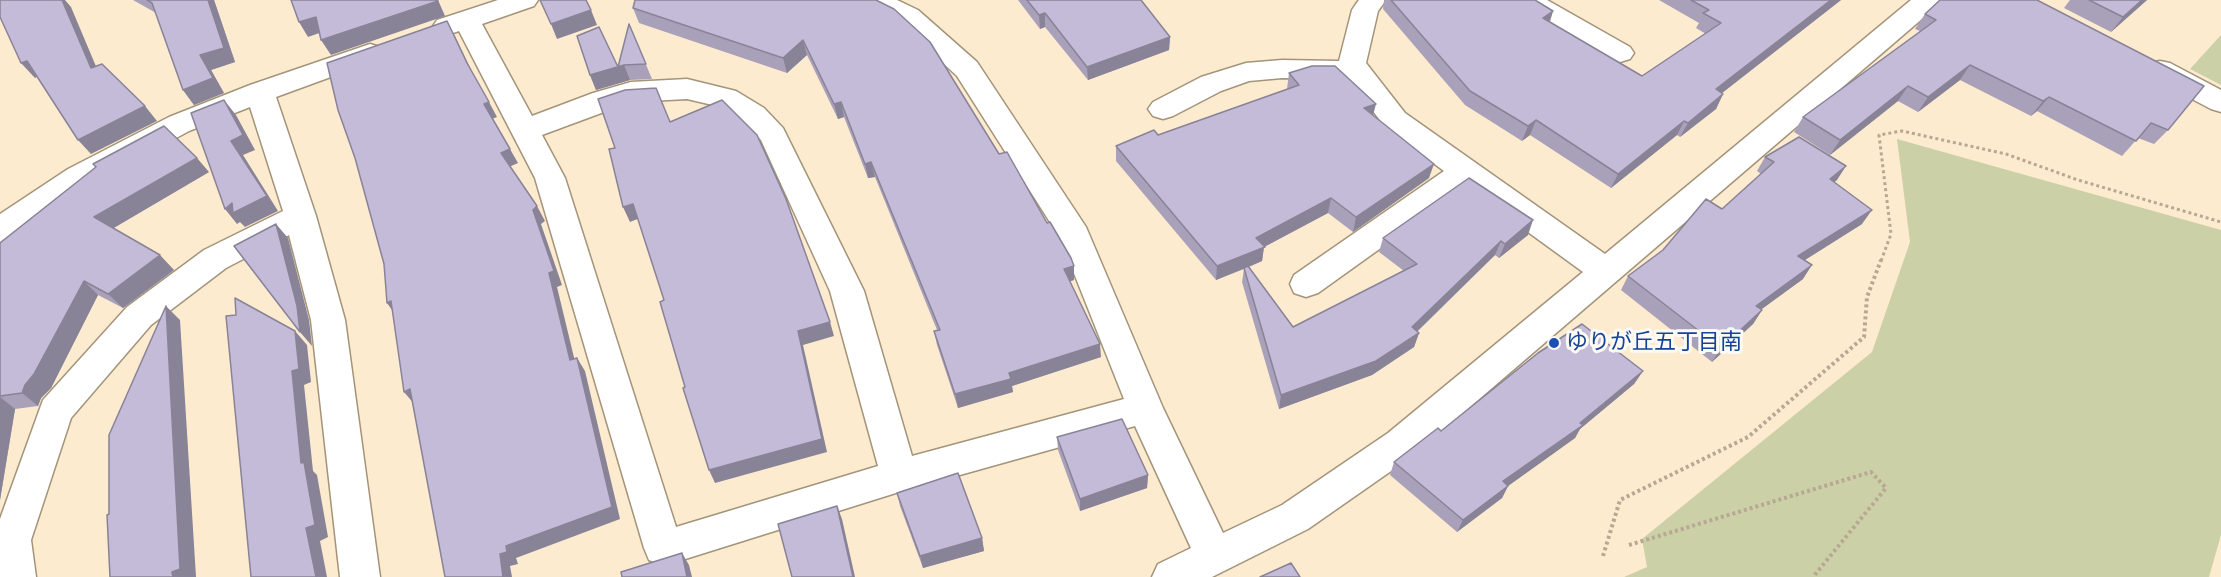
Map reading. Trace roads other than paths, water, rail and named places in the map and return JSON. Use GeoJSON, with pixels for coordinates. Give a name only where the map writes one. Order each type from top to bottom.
{"type":"FeatureCollection","features":[{"type":"Feature","properties":{"kind":"street"},"geometry":{"type":"LineString","coordinates":[[423,34],[525,0]]}},
{"type":"Feature","properties":{"kind":"street"},"geometry":{"type":"LineString","coordinates":[[875,0],[908,16],[967,69],[1075,235],[1145,408],[1215,557]]}},
{"type":"Feature","properties":{"kind":"street"},"geometry":{"type":"LineString","coordinates":[[1373,0],[1365,10],[1352,64],[1395,120],[1606,272]]}},
{"type":"Feature","properties":{"kind":"street"},"geometry":{"type":"LineString","coordinates":[[1527,0],[1620,53]]}},
{"type":"Feature","properties":{"kind":"street"},"geometry":{"type":"LineString","coordinates":[[1172,577],[1295,517],[1401,444],[1928,0]]}},
{"type":"Feature","properties":{"kind":"street"},"geometry":{"type":"LineString","coordinates":[[466,19],[550,178],[663,548],[899,476],[1145,408]]}},
{"type":"Feature","properties":{"kind":"street"},"geometry":{"type":"LineString","coordinates":[[0,230],[79,177],[179,124],[260,92],[390,46]]}},
{"type":"Feature","properties":{"kind":"street"},"geometry":{"type":"LineString","coordinates":[[2136,58],[2221,102]]}},
{"type":"Feature","properties":{"kind":"street"},"geometry":{"type":"LineString","coordinates":[[1163,109],[1211,84],[1246,72],[1282,69],[1356,70]]}},
{"type":"Feature","properties":{"kind":"street"},"geometry":{"type":"LineString","coordinates":[[526,130],[603,100],[642,92],[687,89],[726,98],[754,115],[772,135],[847,291],[899,476]]}},
{"type":"Feature","properties":{"kind":"street"},"geometry":{"type":"LineString","coordinates":[[260,92],[300,216],[328,320],[360,577]]}},
{"type":"Feature","properties":{"kind":"street"},"geometry":{"type":"LineString","coordinates":[[1306,284],[1466,171]]}},
{"type":"Feature","properties":{"kind":"street"},"geometry":{"type":"LineString","coordinates":[[16,577],[12,540],[56,411],[139,316],[215,258],[300,216]]}},
{"type":"Feature","properties":{"kind":"place","name":"ゆりが丘五丁目南"},"geometry":{"type":"Point","coordinates":[1554,343]}}]}
